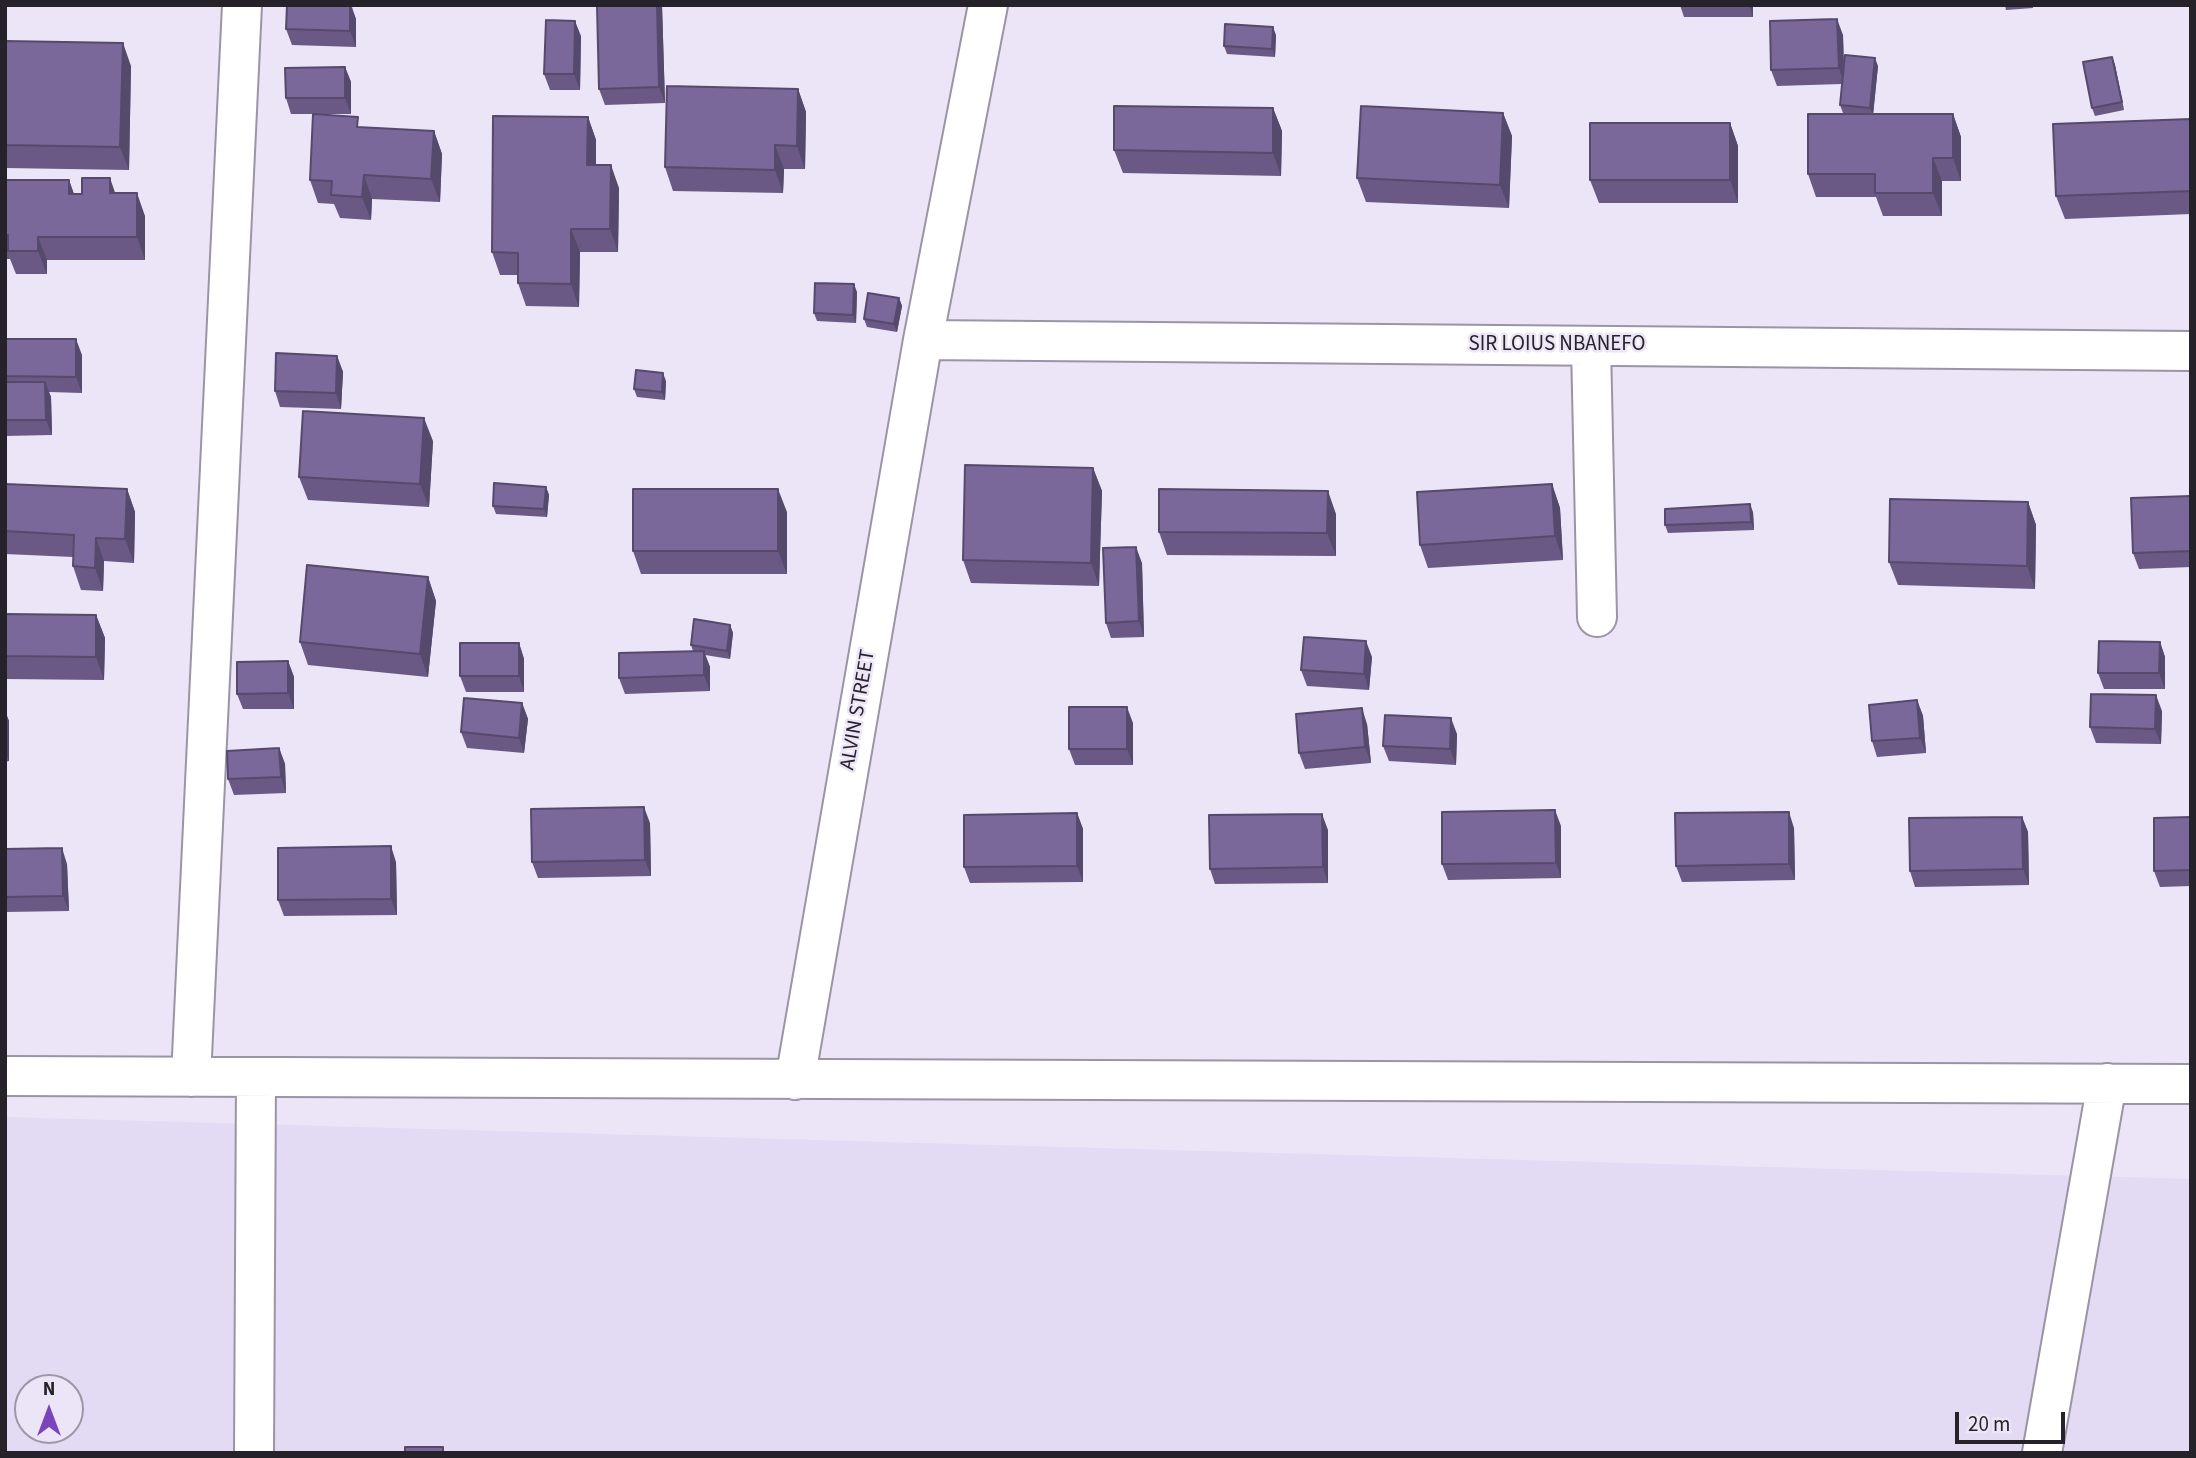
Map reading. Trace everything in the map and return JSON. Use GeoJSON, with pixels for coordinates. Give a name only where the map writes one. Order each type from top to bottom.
{"type":"FeatureCollection","features":[{"type":"Feature","properties":{"kind":"street"},"geometry":{"type":"LineString","coordinates":[[191,1077],[242,5]]}},
{"type":"Feature","properties":{"kind":"street","name":"ALVIN STREET"},"geometry":{"type":"LineString","coordinates":[[795,1080],[923,340],[988,5]]}},
{"type":"Feature","properties":{"kind":"street","name":"SIR LOIUS NBANEFO"},"geometry":{"type":"LineString","coordinates":[[923,340],[1774,345],[2191,351]]}},
{"type":"Feature","properties":{"kind":"street"},"geometry":{"type":"LineString","coordinates":[[1591,346],[1597,617]]}},
{"type":"Feature","properties":{"kind":"street"},"geometry":{"type":"LineString","coordinates":[[5,1076],[2191,1084]]}},
{"type":"Feature","properties":{"kind":"street"},"geometry":{"type":"LineString","coordinates":[[254,1453],[256,1078]]}},
{"type":"Feature","properties":{"kind":"street"},"geometry":{"type":"LineString","coordinates":[[2042,1453],[2107,1083]]}},
{"type":"Feature","properties":{"kind":"shaded area"},"geometry":{"type":"Polygon","coordinates":[[[5,1117],[2191,1179],[2191,1453],[5,1453],[5,1117]]]}},
{"type":"Feature","properties":{"kind":"building"},"geometry":{"type":"Polygon","coordinates":[[[287,5],[350,5],[350,31],[286,29],[287,5]]]}},
{"type":"Feature","properties":{"kind":"building"},"geometry":{"type":"Polygon","coordinates":[[[597,5],[657,5],[659,87],[599,89],[597,5]]]}},
{"type":"Feature","properties":{"kind":"building"},"geometry":{"type":"Polygon","coordinates":[[[1837,19],[1839,68],[1771,70],[1770,21],[1837,19]]]}},
{"type":"Feature","properties":{"kind":"building"},"geometry":{"type":"Polygon","coordinates":[[[546,20],[575,21],[574,74],[544,74],[546,20]]]}},
{"type":"Feature","properties":{"kind":"building"},"geometry":{"type":"Polygon","coordinates":[[[1225,24],[1273,27],[1272,49],[1224,46],[1225,24]]]}},
{"type":"Feature","properties":{"kind":"building"},"geometry":{"type":"Polygon","coordinates":[[[5,41],[123,43],[120,147],[5,145],[5,41]]]}},
{"type":"Feature","properties":{"kind":"building"},"geometry":{"type":"Polygon","coordinates":[[[1845,55],[1875,58],[1870,108],[1840,105],[1845,55]]]}},
{"type":"Feature","properties":{"kind":"building"},"geometry":{"type":"Polygon","coordinates":[[[2112,57],[2122,102],[2092,108],[2083,62],[2112,57]]]}},
{"type":"Feature","properties":{"kind":"building"},"geometry":{"type":"Polygon","coordinates":[[[345,67],[345,98],[286,98],[285,68],[345,67]]]}},
{"type":"Feature","properties":{"kind":"building"},"geometry":{"type":"Polygon","coordinates":[[[667,86],[798,89],[797,146],[775,145],[775,170],[665,167],[667,86]]]}},
{"type":"Feature","properties":{"kind":"building"},"geometry":{"type":"Polygon","coordinates":[[[1114,106],[1273,108],[1273,153],[1114,150],[1114,106]]]}},
{"type":"Feature","properties":{"kind":"building"},"geometry":{"type":"Polygon","coordinates":[[[1361,106],[1503,113],[1500,185],[1357,178],[1361,106]]]}},
{"type":"Feature","properties":{"kind":"building"},"geometry":{"type":"Polygon","coordinates":[[[313,114],[358,117],[357,127],[434,131],[431,179],[364,175],[362,197],[331,195],[332,181],[310,180],[313,114]]]}},
{"type":"Feature","properties":{"kind":"building"},"geometry":{"type":"Polygon","coordinates":[[[1808,114],[1953,114],[1953,158],[1933,158],[1933,193],[1875,193],[1875,174],[1808,174],[1808,114]]]}},
{"type":"Feature","properties":{"kind":"building"},"geometry":{"type":"Polygon","coordinates":[[[493,116],[588,117],[587,165],[611,165],[610,229],[571,229],[571,284],[518,283],[518,253],[492,252],[493,116]]]}},
{"type":"Feature","properties":{"kind":"building"},"geometry":{"type":"Polygon","coordinates":[[[2191,119],[2191,191],[2056,196],[2053,124],[2191,119]]]}},
{"type":"Feature","properties":{"kind":"building"},"geometry":{"type":"Polygon","coordinates":[[[1590,123],[1730,123],[1730,180],[1590,180],[1590,123]]]}},
{"type":"Feature","properties":{"kind":"building"},"geometry":{"type":"Polygon","coordinates":[[[82,178],[110,178],[110,193],[137,193],[137,237],[38,237],[38,251],[8,251],[8,235],[5,235],[5,180],[69,180],[69,194],[82,194],[82,178]]]}},
{"type":"Feature","properties":{"kind":"building"},"geometry":{"type":"Polygon","coordinates":[[[815,283],[854,284],[853,315],[814,313],[815,283]]]}},
{"type":"Feature","properties":{"kind":"building"},"geometry":{"type":"Polygon","coordinates":[[[868,293],[899,298],[894,324],[864,319],[868,293]]]}},
{"type":"Feature","properties":{"kind":"building"},"geometry":{"type":"Polygon","coordinates":[[[5,339],[76,339],[76,377],[5,376],[5,339]]]}},
{"type":"Feature","properties":{"kind":"building"},"geometry":{"type":"Polygon","coordinates":[[[276,353],[337,356],[336,393],[275,391],[276,353]]]}},
{"type":"Feature","properties":{"kind":"building"},"geometry":{"type":"Polygon","coordinates":[[[636,370],[663,373],[662,392],[634,389],[636,370]]]}},
{"type":"Feature","properties":{"kind":"building"},"geometry":{"type":"Polygon","coordinates":[[[5,382],[45,382],[46,420],[5,420],[5,382]]]}},
{"type":"Feature","properties":{"kind":"building"},"geometry":{"type":"Polygon","coordinates":[[[303,411],[424,418],[420,484],[299,477],[303,411]]]}},
{"type":"Feature","properties":{"kind":"building"},"geometry":{"type":"Polygon","coordinates":[[[965,465],[1093,468],[1091,563],[963,560],[965,465]]]}},
{"type":"Feature","properties":{"kind":"building"},"geometry":{"type":"Polygon","coordinates":[[[494,483],[546,487],[544,509],[493,506],[494,483]]]}},
{"type":"Feature","properties":{"kind":"building"},"geometry":{"type":"Polygon","coordinates":[[[5,484],[127,489],[125,539],[96,538],[95,568],[73,566],[74,535],[5,531],[5,484]]]}},
{"type":"Feature","properties":{"kind":"building"},"geometry":{"type":"Polygon","coordinates":[[[1552,484],[1555,536],[1420,545],[1417,492],[1552,484]]]}},
{"type":"Feature","properties":{"kind":"building"},"geometry":{"type":"Polygon","coordinates":[[[633,489],[778,489],[778,551],[633,551],[633,489]]]}},
{"type":"Feature","properties":{"kind":"building"},"geometry":{"type":"Polygon","coordinates":[[[1159,489],[1328,491],[1327,533],[1159,532],[1159,489]]]}},
{"type":"Feature","properties":{"kind":"building"},"geometry":{"type":"Polygon","coordinates":[[[2191,496],[2191,551],[2133,553],[2131,498],[2191,496]]]}},
{"type":"Feature","properties":{"kind":"building"},"geometry":{"type":"Polygon","coordinates":[[[1890,499],[2028,502],[2027,566],[1889,562],[1890,499]]]}},
{"type":"Feature","properties":{"kind":"building"},"geometry":{"type":"Polygon","coordinates":[[[1750,504],[1751,522],[1665,525],[1665,509],[1750,504]]]}},
{"type":"Feature","properties":{"kind":"building"},"geometry":{"type":"Polygon","coordinates":[[[1136,547],[1139,621],[1106,623],[1103,548],[1136,547]]]}},
{"type":"Feature","properties":{"kind":"building"},"geometry":{"type":"Polygon","coordinates":[[[307,565],[428,577],[420,654],[300,642],[307,565]]]}},
{"type":"Feature","properties":{"kind":"building"},"geometry":{"type":"Polygon","coordinates":[[[5,614],[96,615],[96,657],[5,656],[5,614]]]}},
{"type":"Feature","properties":{"kind":"building"},"geometry":{"type":"Polygon","coordinates":[[[694,619],[730,625],[727,651],[691,645],[694,619]]]}},
{"type":"Feature","properties":{"kind":"building"},"geometry":{"type":"Polygon","coordinates":[[[1304,637],[1366,641],[1364,674],[1301,670],[1304,637]]]}},
{"type":"Feature","properties":{"kind":"building"},"geometry":{"type":"Polygon","coordinates":[[[2099,641],[2160,642],[2159,673],[2098,673],[2099,641]]]}},
{"type":"Feature","properties":{"kind":"building"},"geometry":{"type":"Polygon","coordinates":[[[460,643],[519,643],[519,676],[460,676],[460,643]]]}},
{"type":"Feature","properties":{"kind":"building"},"geometry":{"type":"Polygon","coordinates":[[[704,651],[704,675],[619,678],[619,653],[704,651]]]}},
{"type":"Feature","properties":{"kind":"building"},"geometry":{"type":"Polygon","coordinates":[[[288,661],[288,693],[237,694],[237,662],[288,661]]]}},
{"type":"Feature","properties":{"kind":"building"},"geometry":{"type":"Polygon","coordinates":[[[2091,694],[2156,695],[2155,729],[2090,727],[2091,694]]]}},
{"type":"Feature","properties":{"kind":"building"},"geometry":{"type":"Polygon","coordinates":[[[464,698],[522,703],[519,738],[461,732],[464,698]]]}},
{"type":"Feature","properties":{"kind":"building"},"geometry":{"type":"Polygon","coordinates":[[[1917,700],[1920,738],[1872,741],[1869,705],[1917,700]]]}},
{"type":"Feature","properties":{"kind":"building"},"geometry":{"type":"Polygon","coordinates":[[[1069,707],[1127,707],[1127,749],[1069,749],[1069,707]]]}},
{"type":"Feature","properties":{"kind":"building"},"geometry":{"type":"Polygon","coordinates":[[[1362,708],[1365,747],[1299,753],[1296,714],[1362,708]]]}},
{"type":"Feature","properties":{"kind":"building"},"geometry":{"type":"Polygon","coordinates":[[[1385,715],[1451,718],[1450,749],[1383,746],[1385,715]]]}},
{"type":"Feature","properties":{"kind":"building"},"geometry":{"type":"Polygon","coordinates":[[[279,748],[281,777],[228,779],[227,751],[279,748]]]}},
{"type":"Feature","properties":{"kind":"building"},"geometry":{"type":"Polygon","coordinates":[[[644,807],[645,860],[532,862],[531,809],[644,807]]]}},
{"type":"Feature","properties":{"kind":"building"},"geometry":{"type":"Polygon","coordinates":[[[1555,810],[1556,863],[1442,864],[1442,812],[1555,810]]]}},
{"type":"Feature","properties":{"kind":"building"},"geometry":{"type":"Polygon","coordinates":[[[1789,812],[1789,864],[1676,866],[1675,813],[1789,812]]]}},
{"type":"Feature","properties":{"kind":"building"},"geometry":{"type":"Polygon","coordinates":[[[1077,813],[1077,866],[964,867],[964,815],[1077,813]]]}},
{"type":"Feature","properties":{"kind":"building"},"geometry":{"type":"Polygon","coordinates":[[[1322,814],[1323,867],[1210,869],[1209,815],[1322,814]]]}},
{"type":"Feature","properties":{"kind":"building"},"geometry":{"type":"Polygon","coordinates":[[[2022,817],[2023,869],[1910,871],[1909,818],[2022,817]]]}},
{"type":"Feature","properties":{"kind":"building"},"geometry":{"type":"Polygon","coordinates":[[[2191,817],[2191,870],[2154,871],[2154,818],[2191,817]]]}},
{"type":"Feature","properties":{"kind":"building"},"geometry":{"type":"Polygon","coordinates":[[[391,846],[391,899],[278,900],[278,848],[391,846]]]}},
{"type":"Feature","properties":{"kind":"building"},"geometry":{"type":"Polygon","coordinates":[[[62,848],[63,896],[5,897],[5,849],[62,848]]]}},
{"type":"Feature","properties":{"kind":"building"},"geometry":{"type":"Polygon","coordinates":[[[405,1447],[443,1447],[443,1453],[405,1453],[405,1447]]]}}]}
